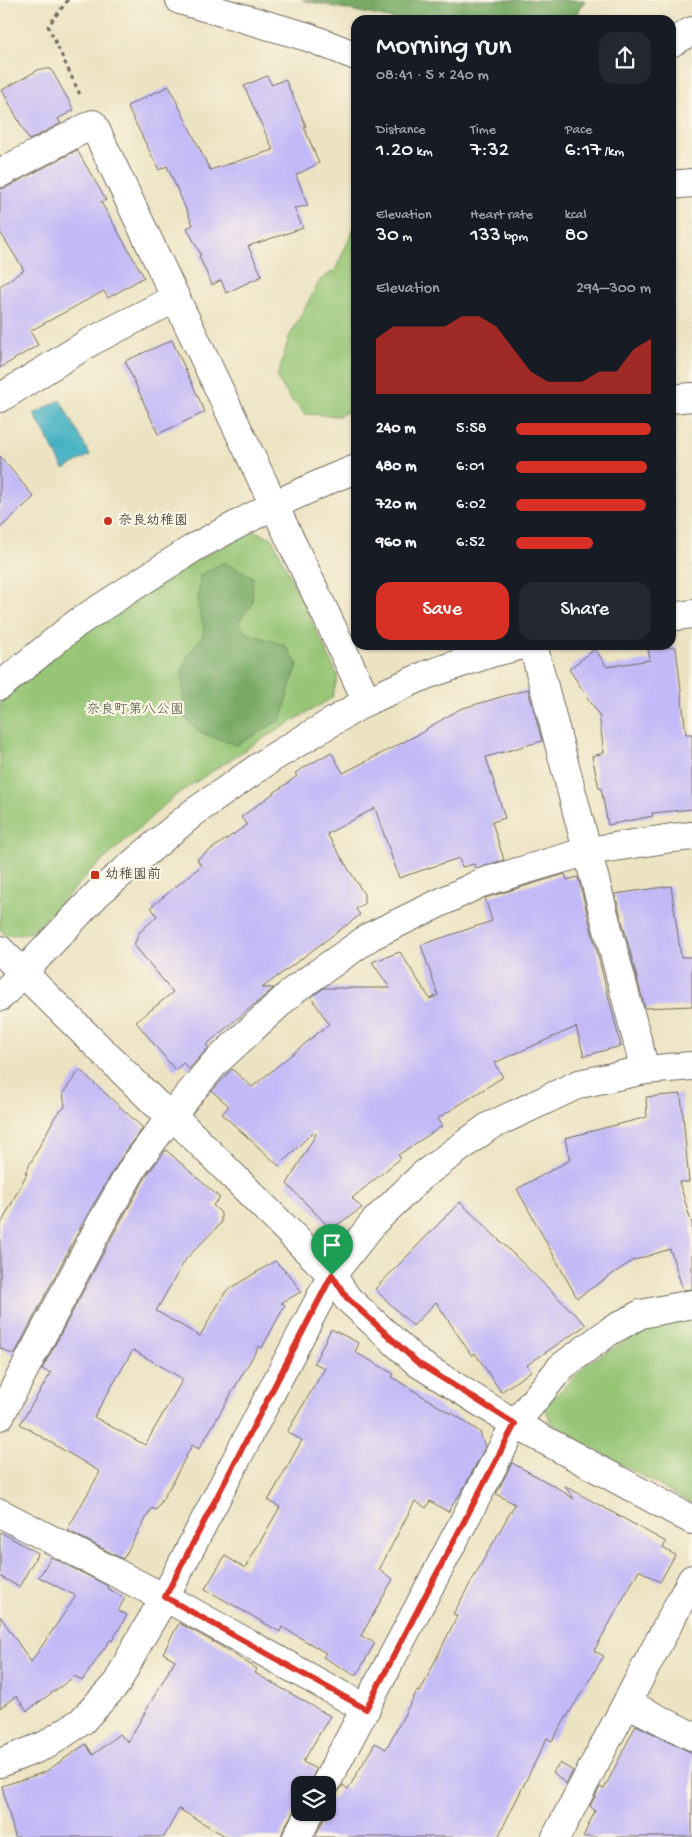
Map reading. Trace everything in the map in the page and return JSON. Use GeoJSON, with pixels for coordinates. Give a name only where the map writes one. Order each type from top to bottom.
{"type":"FeatureCollection","features":[{"type":"Feature","properties":{"kind":"street"},"geometry":{"type":"LineString","coordinates":[[180,0],[308,37],[351,54]]}},
{"type":"Feature","properties":{"kind":"street"},"geometry":{"type":"LineString","coordinates":[[676,40],[692,31]]}},
{"type":"Feature","properties":{"kind":"street"},"geometry":{"type":"LineString","coordinates":[[0,173],[93,124],[367,700]]}},
{"type":"Feature","properties":{"kind":"street"},"geometry":{"type":"LineString","coordinates":[[676,185],[692,183]]}},
{"type":"Feature","properties":{"kind":"street"},"geometry":{"type":"LineString","coordinates":[[0,398],[90,342],[176,298]]}},
{"type":"Feature","properties":{"kind":"street"},"geometry":{"type":"LineString","coordinates":[[676,399],[692,397]]}},
{"type":"Feature","properties":{"kind":"street"},"geometry":{"type":"LineString","coordinates":[[0,686],[77,622],[195,547],[274,505],[351,471]]}},
{"type":"Feature","properties":{"kind":"street"},"geometry":{"type":"LineString","coordinates":[[676,616],[692,614]]}},
{"type":"Feature","properties":{"kind":"street"},"geometry":{"type":"LineString","coordinates":[[0,997],[98,893],[194,813],[272,758],[367,700],[426,675],[504,650]]}},
{"type":"Feature","properties":{"kind":"street"},"geometry":{"type":"LineString","coordinates":[[534,650],[645,1070]]}},
{"type":"Feature","properties":{"kind":"street"},"geometry":{"type":"LineString","coordinates":[[0,1416],[100,1225],[134,1166],[214,1064],[294,990],[371,936],[481,883],[588,851],[692,836]]}},
{"type":"Feature","properties":{"kind":"street"},"geometry":{"type":"LineString","coordinates":[[0,950],[156,1104],[172,1116],[332,1275],[347,1298],[418,1363],[515,1424],[692,1520]]}},
{"type":"Feature","properties":{"kind":"street"},"geometry":{"type":"LineString","coordinates":[[0,1763],[46,1745],[82,1721],[117,1683],[165,1597],[332,1275],[374,1222],[423,1174],[488,1127],[579,1084],[645,1070],[692,1066]]}},
{"type":"Feature","properties":{"kind":"street"},"geometry":{"type":"LineString","coordinates":[[330,1776],[515,1424],[561,1368],[610,1331],[641,1314],[692,1304]]}},
{"type":"Feature","properties":{"kind":"street"},"geometry":{"type":"LineString","coordinates":[[0,1513],[165,1597],[366,1709]]}},
{"type":"Feature","properties":{"kind":"street"},"geometry":{"type":"LineString","coordinates":[[556,1837],[692,1579]]}},
{"type":"Feature","properties":{"kind":"street"},"geometry":{"type":"LineString","coordinates":[[627,1703],[692,1736]]}},
{"type":"Feature","properties":{"kind":"street"},"geometry":{"type":"LineString","coordinates":[[297,1837],[305,1821]]}},
{"type":"Feature","properties":{"kind":"path"},"geometry":{"type":"LineString","coordinates":[[68,0],[48,26],[93,124]]}},
{"type":"Feature","properties":{"kind":"green space"},"geometry":{"type":"Polygon","coordinates":[[[302,0],[585,0],[577,15],[374,15],[302,0]]]}},
{"type":"Feature","properties":{"kind":"green space"},"geometry":{"type":"Polygon","coordinates":[[[351,235],[351,410],[339,416],[305,414],[291,400],[277,378],[289,337],[320,280],[335,270],[351,235]]]}},
{"type":"Feature","properties":{"kind":"green space","name":"奈良町第八公園"},"geometry":{"type":"Polygon","coordinates":[[[251,530],[272,538],[338,676],[332,698],[254,744],[176,795],[88,874],[33,932],[6,936],[0,930],[0,702],[80,633],[201,558],[251,530]]]}},
{"type":"Feature","properties":{"kind":"green space"},"geometry":{"type":"Polygon","coordinates":[[[224,562],[253,577],[252,605],[238,622],[247,633],[285,645],[298,665],[289,689],[282,719],[237,745],[202,733],[185,719],[182,675],[187,657],[202,637],[204,628],[198,606],[200,575],[224,562]]]}},
{"type":"Feature","properties":{"kind":"green space"},"geometry":{"type":"Polygon","coordinates":[[[692,1320],[692,1504],[553,1425],[544,1407],[588,1363],[650,1327],[692,1320]]]}},
{"type":"Feature","properties":{"kind":"water"},"geometry":{"type":"Polygon","coordinates":[[[60,400],[90,455],[64,469],[34,414],[60,400]]]}},
{"type":"Feature","properties":{"kind":"building"},"geometry":{"type":"Polygon","coordinates":[[[40,69],[51,69],[74,110],[58,119],[61,123],[29,140],[2,90],[40,69]]]}},
{"type":"Feature","properties":{"kind":"building"},"geometry":{"type":"Polygon","coordinates":[[[267,76],[272,85],[285,79],[306,126],[304,127],[319,163],[296,175],[308,206],[294,208],[303,228],[248,246],[262,276],[226,293],[221,280],[212,285],[199,256],[201,255],[187,228],[193,225],[167,166],[159,170],[127,106],[169,86],[210,170],[273,150],[244,86],[267,76]]]}},
{"type":"Feature","properties":{"kind":"building"},"geometry":{"type":"Polygon","coordinates":[[[77,150],[106,200],[101,202],[144,277],[108,298],[104,291],[30,331],[38,345],[0,368],[0,286],[24,270],[0,232],[0,189],[77,150]]]}},
{"type":"Feature","properties":{"kind":"building"},"geometry":{"type":"Polygon","coordinates":[[[172,340],[205,412],[158,434],[125,361],[172,340]]]}},
{"type":"Feature","properties":{"kind":"building"},"geometry":{"type":"Polygon","coordinates":[[[0,456],[34,497],[0,528],[0,456]]]}},
{"type":"Feature","properties":{"kind":"building"},"geometry":{"type":"Polygon","coordinates":[[[676,647],[686,734],[692,734],[692,809],[652,813],[653,816],[608,825],[601,788],[599,788],[592,756],[604,753],[599,715],[569,669],[594,650],[596,650],[607,667],[650,660],[648,650],[676,650],[676,647]]]}},
{"type":"Feature","properties":{"kind":"building"},"geometry":{"type":"Polygon","coordinates":[[[528,689],[542,741],[486,757],[505,818],[492,822],[504,860],[476,868],[474,864],[462,867],[459,858],[399,878],[375,808],[327,834],[364,894],[364,904],[356,909],[360,915],[262,988],[274,988],[206,1045],[209,1047],[189,1069],[183,1063],[175,1070],[136,1022],[173,992],[134,945],[139,933],[157,916],[151,907],[201,866],[197,859],[247,825],[241,817],[297,776],[295,773],[331,752],[343,773],[427,730],[460,709],[528,689]]]}},
{"type":"Feature","properties":{"kind":"building"},"geometry":{"type":"Polygon","coordinates":[[[565,874],[567,880],[578,877],[621,1046],[584,1056],[576,1027],[494,1063],[503,1077],[437,1119],[442,1126],[398,1155],[401,1158],[352,1198],[362,1208],[331,1229],[287,1184],[316,1134],[313,1132],[279,1166],[222,1114],[229,1106],[212,1091],[232,1069],[252,1087],[329,1024],[311,997],[324,988],[390,988],[372,962],[400,952],[430,999],[438,995],[421,945],[492,921],[485,898],[565,874]]]}},
{"type":"Feature","properties":{"kind":"building"},"geometry":{"type":"Polygon","coordinates":[[[671,886],[681,957],[692,957],[692,1006],[645,1008],[615,894],[671,886]]]}},
{"type":"Feature","properties":{"kind":"building"},"geometry":{"type":"Polygon","coordinates":[[[80,1070],[143,1128],[121,1158],[86,1217],[14,1355],[0,1348],[0,1226],[27,1173],[25,1173],[56,1115],[65,1107],[63,1093],[80,1070]]]}},
{"type":"Feature","properties":{"kind":"building"},"geometry":{"type":"Polygon","coordinates":[[[681,1094],[689,1182],[679,1182],[692,1224],[692,1289],[683,1290],[670,1249],[632,1261],[577,1298],[517,1189],[570,1160],[565,1138],[647,1117],[646,1097],[681,1094]]]}},
{"type":"Feature","properties":{"kind":"building"},"geometry":{"type":"Polygon","coordinates":[[[166,1150],[220,1198],[213,1205],[221,1213],[221,1223],[186,1259],[156,1311],[200,1336],[226,1291],[275,1261],[291,1277],[301,1292],[281,1303],[285,1305],[262,1348],[259,1346],[199,1449],[192,1445],[156,1510],[152,1508],[123,1559],[67,1530],[100,1472],[20,1424],[51,1373],[42,1369],[147,1175],[166,1150]],[[133,1350],[94,1417],[145,1445],[183,1379],[133,1350]]]}},
{"type":"Feature","properties":{"kind":"building"},"geometry":{"type":"Polygon","coordinates":[[[460,1202],[586,1325],[527,1365],[531,1371],[501,1392],[475,1353],[472,1356],[436,1302],[413,1326],[375,1289],[460,1202]]]}},
{"type":"Feature","properties":{"kind":"building"},"geometry":{"type":"Polygon","coordinates":[[[331,1329],[359,1343],[355,1352],[394,1374],[392,1377],[480,1432],[485,1447],[466,1484],[448,1512],[430,1501],[426,1508],[415,1501],[379,1570],[393,1579],[361,1636],[375,1643],[356,1676],[323,1657],[326,1653],[282,1627],[280,1632],[205,1589],[225,1556],[245,1568],[280,1507],[268,1501],[302,1440],[287,1432],[325,1368],[314,1363],[331,1329]]]}},
{"type":"Feature","properties":{"kind":"building"},"geometry":{"type":"Polygon","coordinates":[[[512,1463],[574,1499],[565,1486],[666,1542],[663,1548],[675,1555],[660,1582],[639,1570],[594,1651],[604,1656],[552,1741],[547,1738],[498,1837],[315,1837],[323,1821],[336,1821],[336,1795],[343,1785],[348,1789],[375,1743],[386,1749],[417,1691],[420,1692],[457,1616],[453,1614],[515,1504],[496,1494],[512,1463]]]}},
{"type":"Feature","properties":{"kind":"building"},"geometry":{"type":"Polygon","coordinates":[[[0,1532],[38,1553],[19,1587],[0,1576],[0,1532]]]}},
{"type":"Feature","properties":{"kind":"building"},"geometry":{"type":"Polygon","coordinates":[[[51,1557],[108,1586],[107,1588],[125,1598],[118,1611],[127,1615],[112,1641],[110,1640],[82,1681],[75,1676],[27,1711],[16,1696],[0,1708],[0,1616],[31,1662],[76,1596],[39,1577],[51,1557]]]}},
{"type":"Feature","properties":{"kind":"building"},"geometry":{"type":"Polygon","coordinates":[[[179,1623],[257,1669],[255,1673],[330,1716],[303,1762],[316,1769],[313,1776],[291,1776],[291,1816],[281,1837],[227,1837],[179,1809],[164,1837],[15,1837],[2,1786],[45,1772],[86,1744],[93,1755],[119,1734],[128,1742],[175,1660],[163,1653],[179,1623]]]}},
{"type":"Feature","properties":{"kind":"building"},"geometry":{"type":"Polygon","coordinates":[[[636,1725],[692,1753],[692,1837],[583,1837],[595,1811],[590,1806],[600,1787],[604,1789],[636,1725]]]}},
{"type":"Feature","properties":{"kind":"building"},"geometry":{"type":"Polygon","coordinates":[[[560,1763],[573,1771],[566,1784],[553,1772],[560,1763]]]}},
{"type":"Feature","properties":{"kind":"place","name":"奈良幼稚園"},"geometry":{"type":"Point","coordinates":[108,521]}},
{"type":"Feature","properties":{"kind":"place","name":"幼稚園前"},"geometry":{"type":"Point","coordinates":[95,875]}},
{"type":"Feature","properties":{"kind":"route"},"geometry":{"type":"LineString","coordinates":[[332,1275],[347,1298],[418,1363],[515,1424],[366,1709],[165,1597],[332,1275]]}}]}
